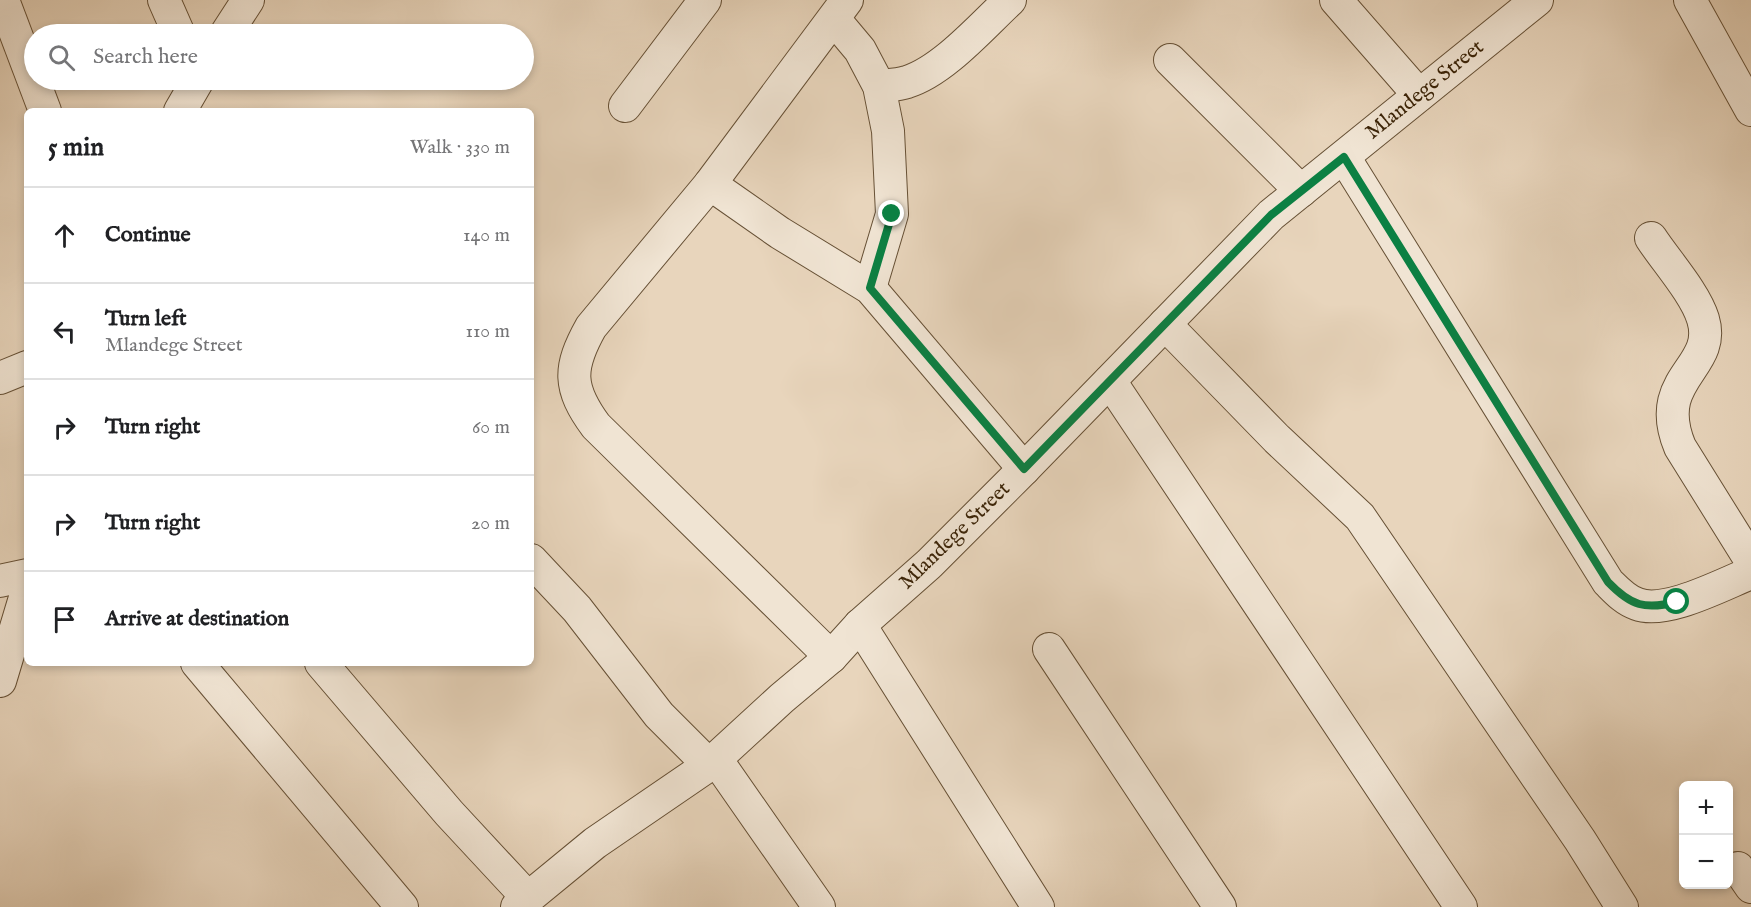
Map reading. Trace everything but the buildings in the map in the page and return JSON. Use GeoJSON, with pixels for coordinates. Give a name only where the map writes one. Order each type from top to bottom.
{"type":"FeatureCollection","features":[{"type":"Feature","properties":{"kind":"street"},"geometry":{"type":"LineString","coordinates":[[3,0],[24,56]]}},
{"type":"Feature","properties":{"kind":"street"},"geometry":{"type":"LineString","coordinates":[[164,0],[175,24]]}},
{"type":"Feature","properties":{"kind":"street"},"geometry":{"type":"LineString","coordinates":[[232,24],[248,0]]}},
{"type":"Feature","properties":{"kind":"street"},"geometry":{"type":"LineString","coordinates":[[625,106],[705,0]]}},
{"type":"Feature","properties":{"kind":"street"},"geometry":{"type":"LineString","coordinates":[[879,86],[906,82],[940,64],[1010,0]]}},
{"type":"Feature","properties":{"kind":"street"},"geometry":{"type":"LineString","coordinates":[[1336,0],[1419,95]]}},
{"type":"Feature","properties":{"kind":"street","name":"Mlandege Street"},"geometry":{"type":"LineString","coordinates":[[523,903],[595,843],[712,762],[831,657],[860,625],[929,564],[1024,469],[1271,215],[1537,0]]}},
{"type":"Feature","properties":{"kind":"street"},"geometry":{"type":"LineString","coordinates":[[1690,0],[1751,110]]}},
{"type":"Feature","properties":{"kind":"street"},"geometry":{"type":"LineString","coordinates":[[831,657],[596,426],[583,408],[575,390],[573,369],[580,346],[591,327],[710,184],[841,10],[879,86],[888,131],[892,214],[870,288]]}},
{"type":"Feature","properties":{"kind":"street"},"geometry":{"type":"LineString","coordinates":[[1170,60],[1301,191]]}},
{"type":"Feature","properties":{"kind":"street"},"geometry":{"type":"LineString","coordinates":[[37,90],[44,108]]}},
{"type":"Feature","properties":{"kind":"street"},"geometry":{"type":"LineString","coordinates":[[182,108],[192,90]]}},
{"type":"Feature","properties":{"kind":"street"},"geometry":{"type":"LineString","coordinates":[[1344,157],[1608,582],[1622,597],[1638,605],[1657,607],[1751,573]]}},
{"type":"Feature","properties":{"kind":"street"},"geometry":{"type":"LineString","coordinates":[[710,184],[780,233],[870,288],[1024,469]]}},
{"type":"Feature","properties":{"kind":"street"},"geometry":{"type":"LineString","coordinates":[[1651,238],[1703,319],[1704,332],[1700,356],[1676,390],[1671,406],[1672,428],[1680,447],[1751,561]]}},
{"type":"Feature","properties":{"kind":"street"},"geometry":{"type":"LineString","coordinates":[[1165,324],[1277,439],[1360,517],[1580,840],[1622,907]]}},
{"type":"Feature","properties":{"kind":"street"},"geometry":{"type":"LineString","coordinates":[[0,378],[24,368]]}},
{"type":"Feature","properties":{"kind":"street"},"geometry":{"type":"LineString","coordinates":[[1110,381],[1461,907]]}},
{"type":"Feature","properties":{"kind":"street"},"geometry":{"type":"LineString","coordinates":[[534,563],[577,609],[659,716],[712,762],[819,907]]}},
{"type":"Feature","properties":{"kind":"street"},"geometry":{"type":"LineString","coordinates":[[0,581],[24,577]]}},
{"type":"Feature","properties":{"kind":"street"},"geometry":{"type":"LineString","coordinates":[[0,681],[24,601]]}},
{"type":"Feature","properties":{"kind":"street"},"geometry":{"type":"LineString","coordinates":[[860,625],[1038,907]]}},
{"type":"Feature","properties":{"kind":"street"},"geometry":{"type":"LineString","coordinates":[[1049,650],[1220,907]]}},
{"type":"Feature","properties":{"kind":"street"},"geometry":{"type":"LineString","coordinates":[[200,666],[402,907]]}},
{"type":"Feature","properties":{"kind":"street"},"geometry":{"type":"LineString","coordinates":[[324,666],[523,903]]}},
{"type":"Feature","properties":{"kind":"route"},"geometry":{"type":"LineString","coordinates":[[892,214],[870,288],[1024,469],[1271,215],[1344,157],[1608,582],[1622,597],[1638,605],[1657,607],[1677,602]]}}]}
